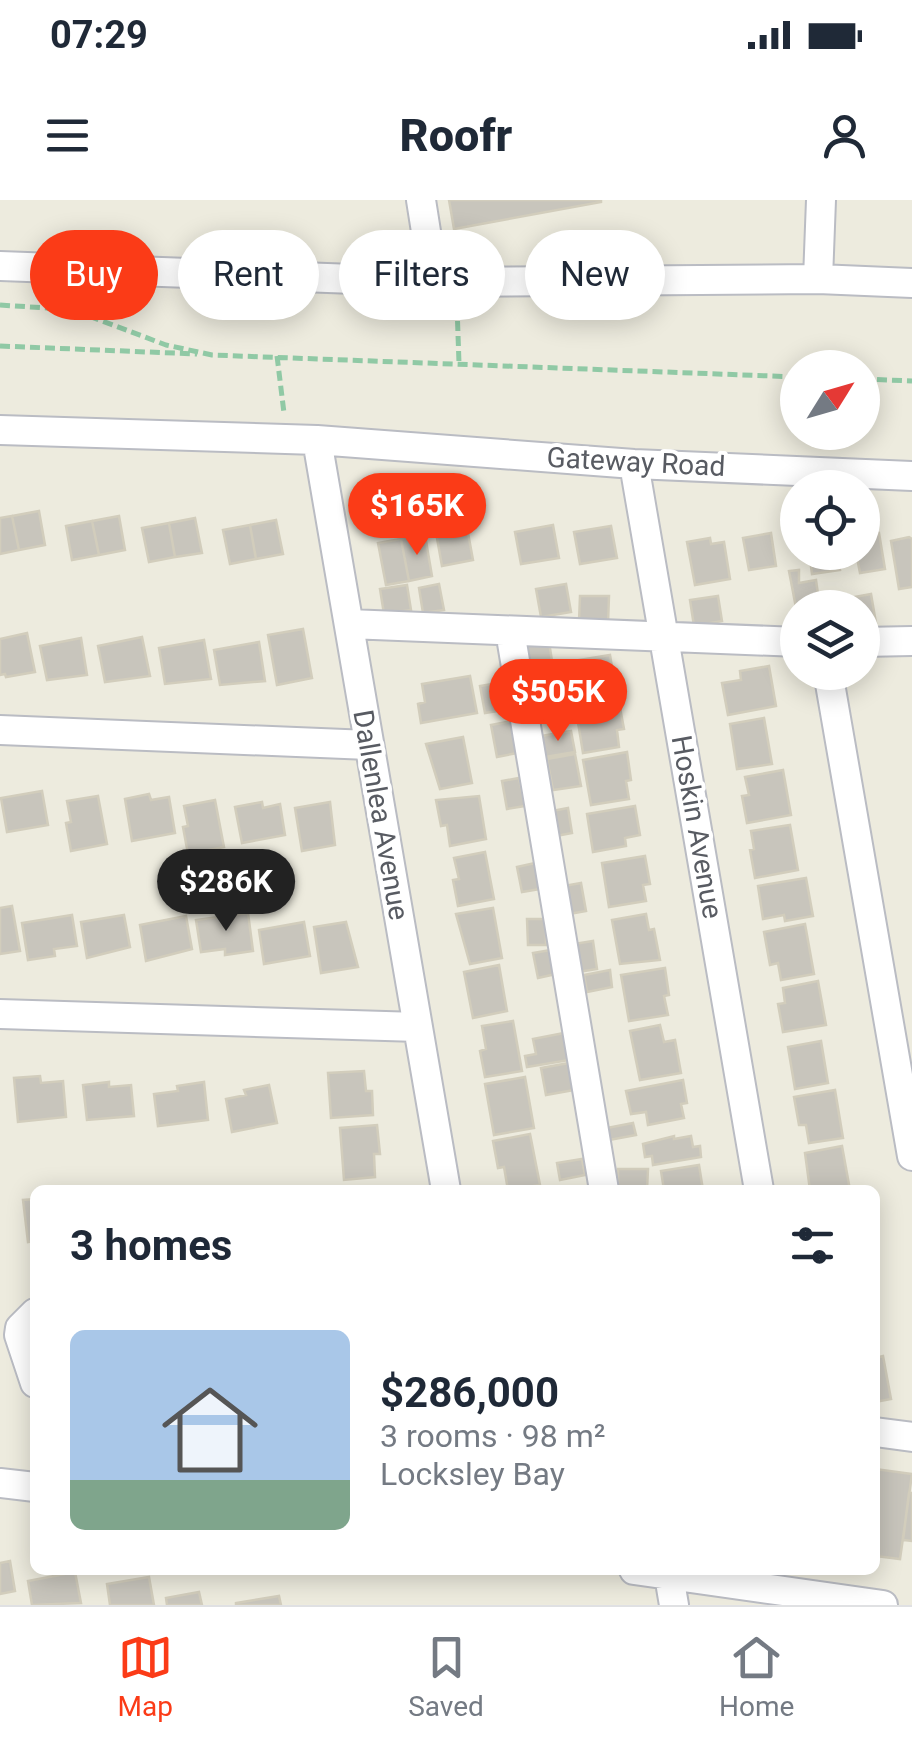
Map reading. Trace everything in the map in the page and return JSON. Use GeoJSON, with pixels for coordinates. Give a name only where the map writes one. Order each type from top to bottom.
{"type":"FeatureCollection","features":[{"type":"Feature","properties":{"kind":"street"},"geometry":{"type":"LineString","coordinates":[[421,200],[430,230]]}},
{"type":"Feature","properties":{"kind":"street"},"geometry":{"type":"LineString","coordinates":[[818,279],[821,200]]}},
{"type":"Feature","properties":{"kind":"street"},"geometry":{"type":"LineString","coordinates":[[0,266],[339,278]]}},
{"type":"Feature","properties":{"kind":"street"},"geometry":{"type":"LineString","coordinates":[[505,282],[818,279],[912,283]]}},
{"type":"Feature","properties":{"kind":"street","name":"Gateway Road"},"geometry":{"type":"LineString","coordinates":[[0,430],[317,440],[634,464],[912,476]]}},
{"type":"Feature","properties":{"kind":"street","name":"Dallenlea Avenue"},"geometry":{"type":"LineString","coordinates":[[317,440],[445,1185]]}},
{"type":"Feature","properties":{"kind":"street","name":"Hoskin Avenue"},"geometry":{"type":"LineString","coordinates":[[634,464],[758,1185]]}},
{"type":"Feature","properties":{"kind":"street"},"geometry":{"type":"LineString","coordinates":[[349,624],[780,641]]}},
{"type":"Feature","properties":{"kind":"street"},"geometry":{"type":"LineString","coordinates":[[510,632],[603,1185]]}},
{"type":"Feature","properties":{"kind":"street"},"geometry":{"type":"LineString","coordinates":[[880,641],[912,640]]}},
{"type":"Feature","properties":{"kind":"street"},"geometry":{"type":"LineString","coordinates":[[831,690],[912,1156]]}},
{"type":"Feature","properties":{"kind":"street"},"geometry":{"type":"LineString","coordinates":[[0,730],[369,744]]}},
{"type":"Feature","properties":{"kind":"street"},"geometry":{"type":"LineString","coordinates":[[0,1014],[418,1027]]}},
{"type":"Feature","properties":{"kind":"street"},"geometry":{"type":"LineString","coordinates":[[30,1318],[18,1335],[30,1369]]}},
{"type":"Feature","properties":{"kind":"street"},"geometry":{"type":"LineString","coordinates":[[880,1433],[912,1437]]}},
{"type":"Feature","properties":{"kind":"street"},"geometry":{"type":"LineString","coordinates":[[0,1483],[30,1487]]}},
{"type":"Feature","properties":{"kind":"street"},"geometry":{"type":"LineString","coordinates":[[669,1575],[674,1605]]}},
{"type":"Feature","properties":{"kind":"street"},"geometry":{"type":"LineString","coordinates":[[694,1575],[828,1591],[883,1605]]}},
{"type":"Feature","properties":{"kind":"path"},"geometry":{"type":"LineString","coordinates":[[0,305],[89,316],[166,345],[212,355]]}},
{"type":"Feature","properties":{"kind":"path"},"geometry":{"type":"LineString","coordinates":[[451,320],[459,364]]}},
{"type":"Feature","properties":{"kind":"path"},"geometry":{"type":"LineString","coordinates":[[0,346],[780,376]]}},
{"type":"Feature","properties":{"kind":"path"},"geometry":{"type":"LineString","coordinates":[[278,356],[288,439]]}},
{"type":"Feature","properties":{"kind":"path"},"geometry":{"type":"LineString","coordinates":[[880,380],[912,381]]}},
{"type":"Feature","properties":{"kind":"building"},"geometry":{"type":"Polygon","coordinates":[[[449,200],[601,200],[601,202],[454,229],[449,200]]]}},
{"type":"Feature","properties":{"kind":"building"},"geometry":{"type":"Polygon","coordinates":[[[39,511],[45,545],[19,550],[12,516],[39,511]]]}},
{"type":"Feature","properties":{"kind":"building"},"geometry":{"type":"Polygon","coordinates":[[[12,516],[19,550],[0,554],[0,518],[12,516]]]}},
{"type":"Feature","properties":{"kind":"building"},"geometry":{"type":"Polygon","coordinates":[[[119,516],[125,550],[99,555],[92,521],[119,516]]]}},
{"type":"Feature","properties":{"kind":"building"},"geometry":{"type":"Polygon","coordinates":[[[195,518],[202,553],[175,557],[169,523],[195,518]]]}},
{"type":"Feature","properties":{"kind":"building"},"geometry":{"type":"Polygon","coordinates":[[[276,520],[283,554],[256,559],[250,525],[276,520]]]}},
{"type":"Feature","properties":{"kind":"building"},"geometry":{"type":"Polygon","coordinates":[[[92,521],[99,555],[72,560],[66,526],[92,521]]]}},
{"type":"Feature","properties":{"kind":"building"},"geometry":{"type":"Polygon","coordinates":[[[466,522],[473,560],[442,566],[435,527],[466,522]]]}},
{"type":"Feature","properties":{"kind":"building"},"geometry":{"type":"Polygon","coordinates":[[[169,523],[175,557],[149,562],[142,528],[169,523]]]}},
{"type":"Feature","properties":{"kind":"building"},"geometry":{"type":"Polygon","coordinates":[[[250,525],[256,559],[230,564],[223,530],[250,525]]]}},
{"type":"Feature","properties":{"kind":"building"},"geometry":{"type":"Polygon","coordinates":[[[553,525],[559,558],[521,564],[515,532],[553,525]]]}},
{"type":"Feature","properties":{"kind":"building"},"geometry":{"type":"Polygon","coordinates":[[[611,526],[617,558],[580,564],[574,532],[611,526]]]}},
{"type":"Feature","properties":{"kind":"building"},"geometry":{"type":"Polygon","coordinates":[[[771,533],[776,566],[749,570],[743,538],[771,533]]]}},
{"type":"Feature","properties":{"kind":"building"},"geometry":{"type":"Polygon","coordinates":[[[425,535],[432,576],[409,581],[401,539],[425,535]]]}},
{"type":"Feature","properties":{"kind":"building"},"geometry":{"type":"Polygon","coordinates":[[[909,537],[912,587],[899,589],[891,541],[909,537]]]}},
{"type":"Feature","properties":{"kind":"building"},"geometry":{"type":"Polygon","coordinates":[[[710,538],[711,544],[724,542],[730,579],[695,585],[687,542],[710,538]]]}},
{"type":"Feature","properties":{"kind":"building"},"geometry":{"type":"Polygon","coordinates":[[[401,539],[409,581],[386,585],[378,543],[401,539]]]}},
{"type":"Feature","properties":{"kind":"building"},"geometry":{"type":"Polygon","coordinates":[[[880,539],[885,569],[880,570],[880,539]]]}},
{"type":"Feature","properties":{"kind":"building"},"geometry":{"type":"Polygon","coordinates":[[[799,570],[799,583],[816,580],[817,590],[793,590],[789,571],[799,570]]]}},
{"type":"Feature","properties":{"kind":"building"},"geometry":{"type":"Polygon","coordinates":[[[439,584],[444,610],[423,613],[419,588],[439,584]]]}},
{"type":"Feature","properties":{"kind":"building"},"geometry":{"type":"Polygon","coordinates":[[[566,584],[571,612],[541,617],[536,589],[566,584]]]}},
{"type":"Feature","properties":{"kind":"building"},"geometry":{"type":"Polygon","coordinates":[[[407,585],[411,610],[384,614],[380,589],[407,585]]]}},
{"type":"Feature","properties":{"kind":"building"},"geometry":{"type":"Polygon","coordinates":[[[580,596],[609,596],[608,623],[579,622],[580,596]]]}},
{"type":"Feature","properties":{"kind":"building"},"geometry":{"type":"Polygon","coordinates":[[[718,596],[722,621],[694,626],[690,600],[718,596]]]}},
{"type":"Feature","properties":{"kind":"building"},"geometry":{"type":"Polygon","coordinates":[[[303,629],[312,678],[277,685],[268,635],[303,629]]]}},
{"type":"Feature","properties":{"kind":"building"},"geometry":{"type":"Polygon","coordinates":[[[27,633],[35,672],[0,675],[0,639],[27,633]]]}},
{"type":"Feature","properties":{"kind":"building"},"geometry":{"type":"Polygon","coordinates":[[[142,637],[150,676],[105,682],[98,646],[142,637]]]}},
{"type":"Feature","properties":{"kind":"building"},"geometry":{"type":"Polygon","coordinates":[[[81,638],[87,675],[47,680],[40,646],[81,638]]]}},
{"type":"Feature","properties":{"kind":"building"},"geometry":{"type":"Polygon","coordinates":[[[204,640],[211,679],[165,684],[159,648],[204,640]]]}},
{"type":"Feature","properties":{"kind":"building"},"geometry":{"type":"Polygon","coordinates":[[[259,642],[265,681],[220,685],[214,650],[259,642]]]}},
{"type":"Feature","properties":{"kind":"building"},"geometry":{"type":"Polygon","coordinates":[[[549,642],[552,661],[525,666],[522,647],[549,642]]]}},
{"type":"Feature","properties":{"kind":"building"},"geometry":{"type":"Polygon","coordinates":[[[610,655],[615,685],[599,688],[601,698],[568,704],[561,663],[610,655]]]}},
{"type":"Feature","properties":{"kind":"building"},"geometry":{"type":"Polygon","coordinates":[[[769,666],[776,706],[728,715],[722,683],[741,680],[740,671],[769,666]]]}},
{"type":"Feature","properties":{"kind":"building"},"geometry":{"type":"Polygon","coordinates":[[[470,676],[477,713],[421,723],[418,704],[425,702],[422,684],[470,676]]]}},
{"type":"Feature","properties":{"kind":"building"},"geometry":{"type":"Polygon","coordinates":[[[505,682],[510,709],[485,713],[480,686],[505,682]]]}},
{"type":"Feature","properties":{"kind":"building"},"geometry":{"type":"Polygon","coordinates":[[[619,702],[624,729],[617,730],[619,747],[583,753],[576,710],[619,702]]]}},
{"type":"Feature","properties":{"kind":"building"},"geometry":{"type":"Polygon","coordinates":[[[764,718],[772,764],[737,769],[730,724],[764,718]]]}},
{"type":"Feature","properties":{"kind":"building"},"geometry":{"type":"Polygon","coordinates":[[[512,721],[517,753],[497,757],[491,725],[512,721]]]}},
{"type":"Feature","properties":{"kind":"building"},"geometry":{"type":"Polygon","coordinates":[[[571,731],[575,752],[545,757],[541,736],[571,731]]]}},
{"type":"Feature","properties":{"kind":"building"},"geometry":{"type":"Polygon","coordinates":[[[463,737],[472,783],[440,789],[426,744],[463,737]]]}},
{"type":"Feature","properties":{"kind":"building"},"geometry":{"type":"Polygon","coordinates":[[[627,752],[629,799],[591,805],[583,760],[627,752]]]}},
{"type":"Feature","properties":{"kind":"building"},"geometry":{"type":"Polygon","coordinates":[[[575,754],[581,786],[553,790],[547,759],[575,754]]]}},
{"type":"Feature","properties":{"kind":"building"},"geometry":{"type":"Polygon","coordinates":[[[783,770],[791,815],[747,823],[742,796],[749,795],[745,777],[783,770]]]}},
{"type":"Feature","properties":{"kind":"building"},"geometry":{"type":"Polygon","coordinates":[[[519,778],[525,806],[507,809],[502,781],[519,778]]]}},
{"type":"Feature","properties":{"kind":"building"},"geometry":{"type":"Polygon","coordinates":[[[42,791],[48,825],[7,832],[1,798],[42,791]]]}},
{"type":"Feature","properties":{"kind":"building"},"geometry":{"type":"Polygon","coordinates":[[[149,794],[151,800],[169,797],[175,833],[132,841],[125,799],[149,794]]]}},
{"type":"Feature","properties":{"kind":"building"},"geometry":{"type":"Polygon","coordinates":[[[98,796],[107,844],[71,851],[67,801],[98,796]]]}},
{"type":"Feature","properties":{"kind":"building"},"geometry":{"type":"Polygon","coordinates":[[[479,796],[486,839],[450,846],[447,825],[441,826],[436,800],[479,796]]]}},
{"type":"Feature","properties":{"kind":"building"},"geometry":{"type":"Polygon","coordinates":[[[215,800],[224,847],[188,854],[184,806],[215,800]]]}},
{"type":"Feature","properties":{"kind":"building"},"geometry":{"type":"Polygon","coordinates":[[[262,802],[263,808],[280,804],[285,835],[242,843],[235,807],[262,802]]]}},
{"type":"Feature","properties":{"kind":"building"},"geometry":{"type":"Polygon","coordinates":[[[330,802],[335,845],[302,851],[295,808],[330,802]]]}},
{"type":"Feature","properties":{"kind":"building"},"geometry":{"type":"Polygon","coordinates":[[[635,806],[640,835],[625,838],[626,846],[593,852],[587,814],[635,806]]]}},
{"type":"Feature","properties":{"kind":"building"},"geometry":{"type":"Polygon","coordinates":[[[568,808],[572,833],[556,836],[552,811],[568,808]]]}},
{"type":"Feature","properties":{"kind":"building"},"geometry":{"type":"Polygon","coordinates":[[[790,825],[798,870],[755,878],[751,831],[790,825]]]}},
{"type":"Feature","properties":{"kind":"building"},"geometry":{"type":"Polygon","coordinates":[[[485,852],[494,899],[458,906],[453,880],[459,879],[454,858],[485,852]]]}},
{"type":"Feature","properties":{"kind":"building"},"geometry":{"type":"Polygon","coordinates":[[[645,856],[650,884],[643,885],[646,901],[609,907],[602,863],[645,856]]]}},
{"type":"Feature","properties":{"kind":"building"},"geometry":{"type":"Polygon","coordinates":[[[535,863],[540,889],[522,892],[517,867],[535,863]]]}},
{"type":"Feature","properties":{"kind":"building"},"geometry":{"type":"Polygon","coordinates":[[[806,878],[813,916],[785,921],[784,915],[763,919],[758,886],[806,878]]]}},
{"type":"Feature","properties":{"kind":"building"},"geometry":{"type":"Polygon","coordinates":[[[581,883],[586,911],[569,914],[564,886],[581,883]]]}},
{"type":"Feature","properties":{"kind":"building"},"geometry":{"type":"Polygon","coordinates":[[[12,906],[20,951],[0,954],[0,908],[12,906]]]}},
{"type":"Feature","properties":{"kind":"building"},"geometry":{"type":"Polygon","coordinates":[[[493,908],[502,958],[470,964],[456,914],[493,908]]]}},
{"type":"Feature","properties":{"kind":"building"},"geometry":{"type":"Polygon","coordinates":[[[248,913],[253,951],[225,955],[225,949],[201,952],[196,920],[248,913]]]}},
{"type":"Feature","properties":{"kind":"building"},"geometry":{"type":"Polygon","coordinates":[[[646,914],[649,930],[654,929],[660,960],[620,964],[612,920],[646,914]]]}},
{"type":"Feature","properties":{"kind":"building"},"geometry":{"type":"Polygon","coordinates":[[[72,915],[77,946],[54,949],[55,956],[28,960],[22,923],[72,915]]]}},
{"type":"Feature","properties":{"kind":"building"},"geometry":{"type":"Polygon","coordinates":[[[124,915],[130,947],[87,958],[81,922],[124,915]]]}},
{"type":"Feature","properties":{"kind":"building"},"geometry":{"type":"Polygon","coordinates":[[[186,916],[192,949],[146,961],[140,925],[186,916]]]}},
{"type":"Feature","properties":{"kind":"building"},"geometry":{"type":"Polygon","coordinates":[[[527,919],[546,919],[546,945],[528,945],[527,919]]]}},
{"type":"Feature","properties":{"kind":"building"},"geometry":{"type":"Polygon","coordinates":[[[304,922],[310,956],[264,964],[259,930],[304,922]]]}},
{"type":"Feature","properties":{"kind":"building"},"geometry":{"type":"Polygon","coordinates":[[[346,922],[358,967],[321,973],[314,927],[346,922]]]}},
{"type":"Feature","properties":{"kind":"building"},"geometry":{"type":"Polygon","coordinates":[[[805,924],[814,974],[781,980],[778,963],[770,965],[764,932],[805,924]]]}},
{"type":"Feature","properties":{"kind":"building"},"geometry":{"type":"Polygon","coordinates":[[[593,941],[597,969],[578,972],[574,944],[593,941]]]}},
{"type":"Feature","properties":{"kind":"building"},"geometry":{"type":"Polygon","coordinates":[[[551,950],[556,974],[538,978],[533,953],[551,950]]]}},
{"type":"Feature","properties":{"kind":"building"},"geometry":{"type":"Polygon","coordinates":[[[499,965],[507,1011],[473,1018],[464,972],[499,965]]]}},
{"type":"Feature","properties":{"kind":"building"},"geometry":{"type":"Polygon","coordinates":[[[665,968],[668,1015],[629,1021],[621,975],[665,968]]]}},
{"type":"Feature","properties":{"kind":"building"},"geometry":{"type":"Polygon","coordinates":[[[610,970],[612,987],[587,992],[584,975],[610,970]]]}},
{"type":"Feature","properties":{"kind":"building"},"geometry":{"type":"Polygon","coordinates":[[[818,981],[826,1025],[783,1032],[778,1004],[785,1003],[783,988],[818,981]]]}},
{"type":"Feature","properties":{"kind":"building"},"geometry":{"type":"Polygon","coordinates":[[[513,1021],[522,1071],[485,1077],[480,1051],[486,1049],[482,1026],[513,1021]]]}},
{"type":"Feature","properties":{"kind":"building"},"geometry":{"type":"Polygon","coordinates":[[[660,1025],[664,1042],[675,1040],[681,1073],[640,1080],[630,1031],[660,1025]]]}},
{"type":"Feature","properties":{"kind":"building"},"geometry":{"type":"Polygon","coordinates":[[[564,1033],[569,1060],[527,1067],[525,1056],[536,1054],[533,1039],[564,1033]]]}},
{"type":"Feature","properties":{"kind":"building"},"geometry":{"type":"Polygon","coordinates":[[[821,1041],[828,1083],[795,1089],[788,1047],[821,1041]]]}},
{"type":"Feature","properties":{"kind":"building"},"geometry":{"type":"Polygon","coordinates":[[[569,1063],[574,1090],[546,1095],[541,1068],[569,1063]]]}},
{"type":"Feature","properties":{"kind":"building"},"geometry":{"type":"Polygon","coordinates":[[[364,1071],[366,1091],[372,1091],[373,1115],[331,1118],[328,1073],[364,1071]]]}},
{"type":"Feature","properties":{"kind":"building"},"geometry":{"type":"Polygon","coordinates":[[[40,1076],[41,1083],[63,1081],[66,1117],[18,1122],[14,1078],[40,1076]]]}},
{"type":"Feature","properties":{"kind":"building"},"geometry":{"type":"Polygon","coordinates":[[[525,1077],[534,1128],[494,1135],[485,1084],[525,1077]]]}},
{"type":"Feature","properties":{"kind":"building"},"geometry":{"type":"Polygon","coordinates":[[[683,1080],[687,1103],[681,1104],[684,1118],[648,1125],[646,1112],[631,1114],[626,1091],[683,1080]]]}},
{"type":"Feature","properties":{"kind":"building"},"geometry":{"type":"Polygon","coordinates":[[[109,1082],[109,1087],[131,1085],[134,1116],[87,1120],[83,1085],[109,1082]]]}},
{"type":"Feature","properties":{"kind":"building"},"geometry":{"type":"Polygon","coordinates":[[[204,1082],[208,1120],[158,1126],[154,1094],[204,1082]]]}},
{"type":"Feature","properties":{"kind":"building"},"geometry":{"type":"Polygon","coordinates":[[[269,1085],[277,1123],[232,1132],[226,1099],[269,1085]]]}},
{"type":"Feature","properties":{"kind":"building"},"geometry":{"type":"Polygon","coordinates":[[[835,1090],[843,1138],[809,1143],[806,1125],[799,1125],[794,1097],[835,1090]]]}},
{"type":"Feature","properties":{"kind":"building"},"geometry":{"type":"Polygon","coordinates":[[[633,1123],[636,1135],[609,1140],[607,1128],[633,1123]]]}},
{"type":"Feature","properties":{"kind":"building"},"geometry":{"type":"Polygon","coordinates":[[[377,1125],[380,1154],[374,1154],[375,1177],[344,1180],[340,1128],[377,1125]]]}},
{"type":"Feature","properties":{"kind":"building"},"geometry":{"type":"Polygon","coordinates":[[[530,1134],[540,1185],[507,1185],[504,1167],[498,1168],[493,1141],[530,1134]]]}},
{"type":"Feature","properties":{"kind":"building"},"geometry":{"type":"Polygon","coordinates":[[[691,1136],[693,1147],[700,1146],[701,1157],[653,1165],[652,1156],[645,1157],[643,1144],[691,1136]]]}},
{"type":"Feature","properties":{"kind":"building"},"geometry":{"type":"Polygon","coordinates":[[[842,1146],[849,1185],[809,1185],[805,1153],[842,1146]]]}},
{"type":"Feature","properties":{"kind":"building"},"geometry":{"type":"Polygon","coordinates":[[[582,1159],[585,1175],[560,1180],[557,1163],[582,1159]]]}},
{"type":"Feature","properties":{"kind":"building"},"geometry":{"type":"Polygon","coordinates":[[[699,1165],[702,1185],[663,1185],[661,1171],[699,1165]]]}},
{"type":"Feature","properties":{"kind":"building"},"geometry":{"type":"Polygon","coordinates":[[[618,1169],[648,1169],[647,1185],[618,1185],[618,1169]]]}},
{"type":"Feature","properties":{"kind":"building"},"geometry":{"type":"Polygon","coordinates":[[[30,1199],[30,1242],[28,1242],[23,1200],[30,1199]]]}},
{"type":"Feature","properties":{"kind":"building"},"geometry":{"type":"Polygon","coordinates":[[[883,1356],[891,1399],[880,1401],[883,1356]]]}},
{"type":"Feature","properties":{"kind":"building"},"geometry":{"type":"Polygon","coordinates":[[[880,1470],[912,1474],[900,1559],[880,1557],[880,1470]]]}},
{"type":"Feature","properties":{"kind":"building"},"geometry":{"type":"Polygon","coordinates":[[[912,1493],[912,1541],[903,1540],[912,1493]]]}},
{"type":"Feature","properties":{"kind":"building"},"geometry":{"type":"Polygon","coordinates":[[[10,1561],[15,1591],[0,1594],[0,1563],[10,1561]]]}},
{"type":"Feature","properties":{"kind":"building"},"geometry":{"type":"Polygon","coordinates":[[[76,1575],[81,1603],[32,1605],[28,1581],[76,1575]]]}},
{"type":"Feature","properties":{"kind":"building"},"geometry":{"type":"Polygon","coordinates":[[[149,1577],[154,1605],[110,1605],[107,1584],[149,1577]]]}},
{"type":"Feature","properties":{"kind":"building"},"geometry":{"type":"Polygon","coordinates":[[[199,1592],[202,1605],[167,1605],[166,1598],[199,1592]]]}},
{"type":"Feature","properties":{"kind":"building"},"geometry":{"type":"Polygon","coordinates":[[[279,1596],[281,1605],[236,1605],[236,1603],[279,1596]]]}}]}
